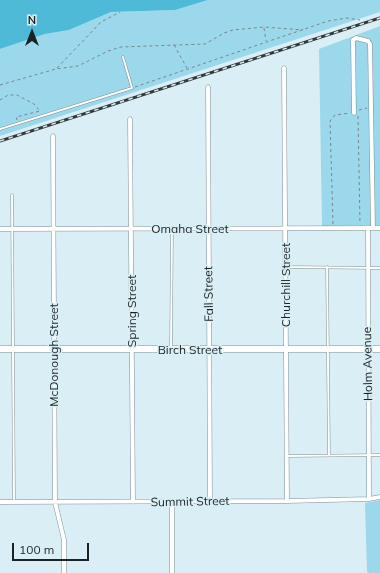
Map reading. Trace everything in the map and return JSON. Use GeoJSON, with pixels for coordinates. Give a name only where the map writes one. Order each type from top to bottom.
{"type":"FeatureCollection","features":[{"type":"Feature","properties":{"kind":"main road","name":"Birch Street"},"geometry":{"type":"LineString","coordinates":[[0,349],[380,349]]}},
{"type":"Feature","properties":{"kind":"street","name":"Holm Avenue"},"geometry":{"type":"LineString","coordinates":[[354,113],[353,40],[356,38],[368,41],[370,44],[370,228],[368,268],[369,499]]}},
{"type":"Feature","properties":{"kind":"street","name":"Churchill Street"},"geometry":{"type":"LineString","coordinates":[[284,68],[287,501]]}},
{"type":"Feature","properties":{"kind":"street","name":"Fall Street"},"geometry":{"type":"LineString","coordinates":[[208,87],[210,501]]}},
{"type":"Feature","properties":{"kind":"street","name":"Spring Street"},"geometry":{"type":"LineString","coordinates":[[130,119],[133,502]]}},
{"type":"Feature","properties":{"kind":"street","name":"McDonough Street"},"geometry":{"type":"LineString","coordinates":[[53,136],[55,502],[64,540],[64,573]]}},
{"type":"Feature","properties":{"kind":"street","name":"Omaha Street"},"geometry":{"type":"LineString","coordinates":[[0,228],[380,228]]}},
{"type":"Feature","properties":{"kind":"street","name":"Summit Street"},"geometry":{"type":"LineString","coordinates":[[0,502],[287,501],[369,499],[380,497]]}},
{"type":"Feature","properties":{"kind":"street"},"geometry":{"type":"LineString","coordinates":[[172,502],[172,573]]}},
{"type":"Feature","properties":{"kind":"lane"},"geometry":{"type":"LineString","coordinates":[[0,129],[132,88],[123,56]]}},
{"type":"Feature","properties":{"kind":"lane"},"geometry":{"type":"LineString","coordinates":[[12,195],[14,502]]}},
{"type":"Feature","properties":{"kind":"lane"},"geometry":{"type":"LineString","coordinates":[[171,350],[172,229]]}},
{"type":"Feature","properties":{"kind":"lane"},"geometry":{"type":"LineString","coordinates":[[286,267],[380,268]]}},
{"type":"Feature","properties":{"kind":"lane"},"geometry":{"type":"LineString","coordinates":[[327,267],[329,455]]}},
{"type":"Feature","properties":{"kind":"lane"},"geometry":{"type":"LineString","coordinates":[[287,456],[380,455]]}},
{"type":"Feature","properties":{"kind":"path"},"geometry":{"type":"LineString","coordinates":[[56,69],[101,22],[120,12]]}},
{"type":"Feature","properties":{"kind":"path"},"geometry":{"type":"LineString","coordinates":[[132,88],[266,41],[338,19],[354,18],[360,20]]}},
{"type":"Feature","properties":{"kind":"path"},"geometry":{"type":"LineString","coordinates":[[0,85],[56,69],[78,66],[108,51],[121,47],[204,44],[228,31],[264,27],[303,30]]}},
{"type":"Feature","properties":{"kind":"path"},"geometry":{"type":"LineString","coordinates":[[264,27],[266,41]]}},
{"type":"Feature","properties":{"kind":"path"},"geometry":{"type":"LineString","coordinates":[[174,45],[187,68]]}},
{"type":"Feature","properties":{"kind":"path"},"geometry":{"type":"LineString","coordinates":[[0,100],[8,95],[17,95],[38,108],[40,111],[16,117],[18,123]]}},
{"type":"Feature","properties":{"kind":"path"},"geometry":{"type":"LineString","coordinates":[[360,229],[358,110],[361,108],[371,108]]}},
{"type":"Feature","properties":{"kind":"path"},"geometry":{"type":"LineString","coordinates":[[333,229],[330,122],[333,116],[338,114],[354,113]]}},
{"type":"Feature","properties":{"kind":"shaded area"},"geometry":{"type":"Polygon","coordinates":[[[0,0],[208,0],[175,10],[111,12],[69,30],[45,34],[0,49],[0,0]]]}},
{"type":"Feature","properties":{"kind":"shaded area"},"geometry":{"type":"Polygon","coordinates":[[[208,0],[380,0],[380,12],[0,136],[0,49],[45,34],[69,30],[111,12],[175,10],[208,0]]]}},
{"type":"Feature","properties":{"kind":"shaded area"},"geometry":{"type":"Polygon","coordinates":[[[380,26],[380,225],[322,226],[319,49],[380,26]]]}},
{"type":"Feature","properties":{"kind":"shaded area"},"geometry":{"type":"Polygon","coordinates":[[[380,500],[380,573],[369,573],[367,572],[365,503],[380,500]]]}},
{"type":"Feature","properties":{"kind":"railway"},"geometry":{"type":"LineString","coordinates":[[0,141],[380,18]]}}]}
